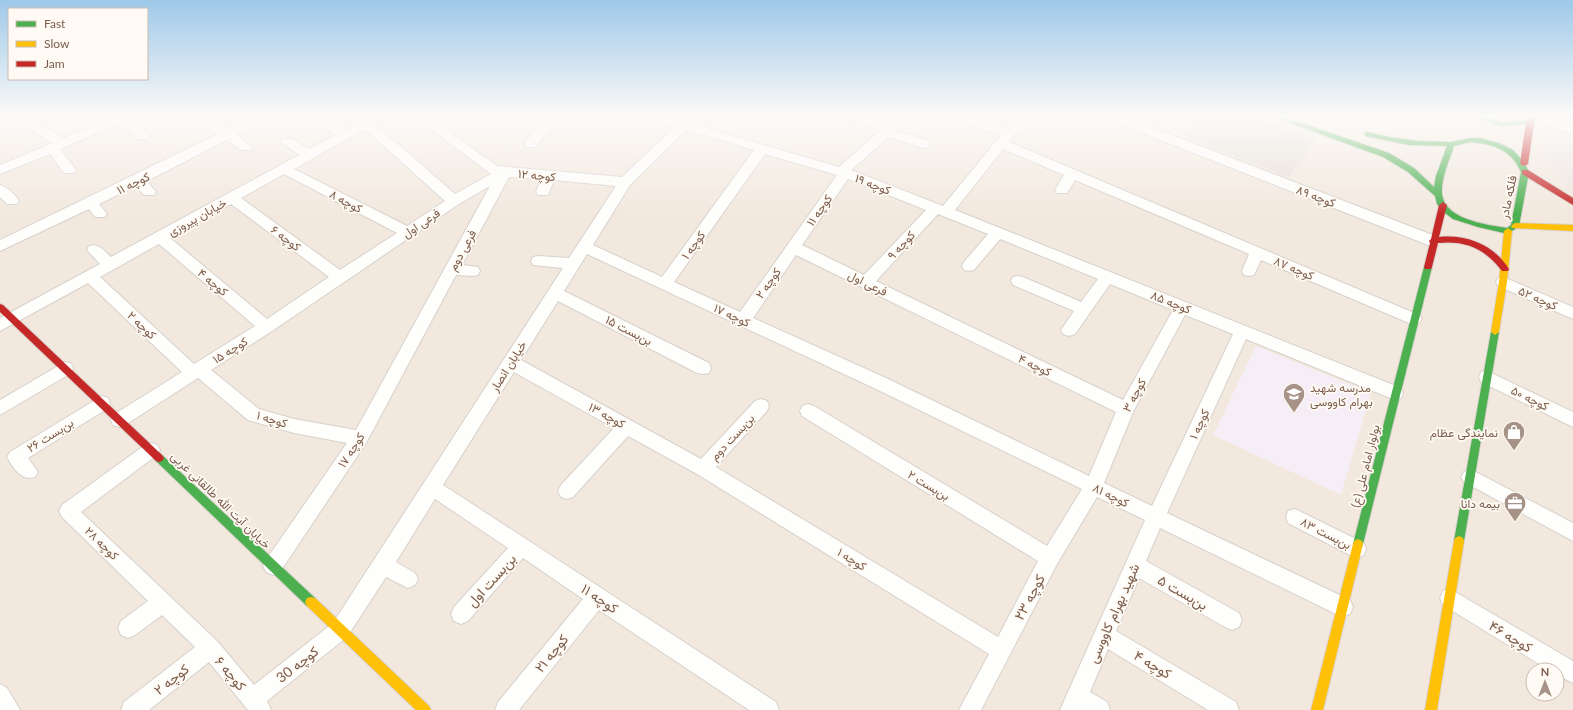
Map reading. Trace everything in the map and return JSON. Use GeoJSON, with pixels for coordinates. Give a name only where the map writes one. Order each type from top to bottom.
{"type":"FeatureCollection","features":[{"type":"Feature","properties":{"kind":"main road"},"geometry":{"type":"LineString","coordinates":[[1369,149],[1386,155],[1411,170],[1438,195]]}},
{"type":"Feature","properties":{"kind":"main road"},"geometry":{"type":"LineString","coordinates":[[1386,155],[1389,149]]}},
{"type":"Feature","properties":{"kind":"main road"},"geometry":{"type":"LineString","coordinates":[[1438,195],[1446,156],[1451,149]]}},
{"type":"Feature","properties":{"kind":"main road","name":"فلکه مادر"},"geometry":{"type":"LineString","coordinates":[[1438,195],[1443,205],[1451,213],[1461,219],[1512,228],[1525,168],[1516,155],[1506,149]]}},
{"type":"Feature","properties":{"kind":"main road"},"geometry":{"type":"LineString","coordinates":[[1527,149],[1525,168],[1573,202]]}},
{"type":"Feature","properties":{"kind":"main road","name":"بولوار امام علی (ع)"},"geometry":{"type":"LineString","coordinates":[[1317,710],[1443,205]]}},
{"type":"Feature","properties":{"kind":"main road"},"geometry":{"type":"LineString","coordinates":[[1431,710],[1512,228],[1573,228]]}},
{"type":"Feature","properties":{"kind":"main road"},"geometry":{"type":"LineString","coordinates":[[1433,242],[1458,238],[1478,244],[1498,257],[1504,275]]}},
{"type":"Feature","properties":{"kind":"main road","name":"خیابان آیت الله طالقانی غربی"},"geometry":{"type":"LineString","coordinates":[[0,306],[7,322],[65,368],[424,710]]}},
{"type":"Feature","properties":{"kind":"street"},"geometry":{"type":"LineString","coordinates":[[0,170],[50,149]]}},
{"type":"Feature","properties":{"kind":"street"},"geometry":{"type":"LineString","coordinates":[[59,149],[69,170]]}},
{"type":"Feature","properties":{"kind":"street","name":"کوچه ۱۱"},"geometry":{"type":"LineString","coordinates":[[0,246],[200,149]]}},
{"type":"Feature","properties":{"kind":"street"},"geometry":{"type":"LineString","coordinates":[[299,149],[309,155]]}},
{"type":"Feature","properties":{"kind":"street","name":"خیابان پیروزی"},"geometry":{"type":"LineString","coordinates":[[7,322],[320,149]]}},
{"type":"Feature","properties":{"kind":"street"},"geometry":{"type":"LineString","coordinates":[[395,149],[454,201]]}},
{"type":"Feature","properties":{"kind":"street","name":"کوچه ۱۲"},"geometry":{"type":"LineString","coordinates":[[464,149],[493,170],[625,182]]}},
{"type":"Feature","properties":{"kind":"street","name":"خیابان انصار"},"geometry":{"type":"LineString","coordinates":[[340,630],[383,565],[625,182],[659,149]]}},
{"type":"Feature","properties":{"kind":"street","name":"کوچه ۱۹"},"geometry":{"type":"LineString","coordinates":[[762,149],[843,173],[941,210]]}},
{"type":"Feature","properties":{"kind":"street","name":"کوچه ۱"},"geometry":{"type":"LineString","coordinates":[[665,284],[762,149]]}},
{"type":"Feature","properties":{"kind":"street"},"geometry":{"type":"LineString","coordinates":[[843,173],[869,149]]}},
{"type":"Feature","properties":{"kind":"street"},"geometry":{"type":"LineString","coordinates":[[941,210],[995,149]]}},
{"type":"Feature","properties":{"kind":"street"},"geometry":{"type":"LineString","coordinates":[[1026,149],[1072,173],[1062,190]]}},
{"type":"Feature","properties":{"kind":"street","name":"کوچه ۸۹"},"geometry":{"type":"LineString","coordinates":[[1198,149],[1433,242]]}},
{"type":"Feature","properties":{"kind":"street","name":"کوچه ۸"},"geometry":{"type":"LineString","coordinates":[[284,169],[407,232]]}},
{"type":"Feature","properties":{"kind":"street","name":"فرعی اول"},"geometry":{"type":"LineString","coordinates":[[340,278],[454,201],[504,172]]}},
{"type":"Feature","properties":{"kind":"street","name":"فرعی دوم"},"geometry":{"type":"LineString","coordinates":[[420,328],[462,250],[491,210],[504,172]]}},
{"type":"Feature","properties":{"kind":"street","name":"کوچه ۱۱"},"geometry":{"type":"LineString","coordinates":[[793,247],[843,173]]}},
{"type":"Feature","properties":{"kind":"street","name":"کوچه ۸۷"},"geometry":{"type":"LineString","coordinates":[[1072,173],[1414,319]]}},
{"type":"Feature","properties":{"kind":"street"},"geometry":{"type":"LineString","coordinates":[[543,192],[549,176]]}},
{"type":"Feature","properties":{"kind":"street"},"geometry":{"type":"LineString","coordinates":[[138,180],[149,192]]}},
{"type":"Feature","properties":{"kind":"street"},"geometry":{"type":"LineString","coordinates":[[0,189],[12,201]]}},
{"type":"Feature","properties":{"kind":"street","name":"کوچه ۶"},"geometry":{"type":"LineString","coordinates":[[232,198],[340,278]]}},
{"type":"Feature","properties":{"kind":"street"},"geometry":{"type":"LineString","coordinates":[[91,203],[100,214]]}},
{"type":"Feature","properties":{"kind":"street","name":"کوچه ۸۵"},"geometry":{"type":"LineString","coordinates":[[941,210],[1395,393]]}},
{"type":"Feature","properties":{"kind":"street","name":"کوچه ۹"},"geometry":{"type":"LineString","coordinates":[[866,282],[941,210]]}},
{"type":"Feature","properties":{"kind":"street"},"geometry":{"type":"LineString","coordinates":[[969,266],[997,233]]}},
{"type":"Feature","properties":{"kind":"street","name":"کوچه ۴"},"geometry":{"type":"LineString","coordinates":[[160,237],[266,328]]}},
{"type":"Feature","properties":{"kind":"street","name":"کوچه ۱۷"},"geometry":{"type":"LineString","coordinates":[[584,247],[880,383]]}},
{"type":"Feature","properties":{"kind":"street","name":"فرعی اول"},"geometry":{"type":"LineString","coordinates":[[793,247],[943,320]]}},
{"type":"Feature","properties":{"kind":"street","name":"کوچه ۲"},"geometry":{"type":"LineString","coordinates":[[743,320],[793,247]]}},
{"type":"Feature","properties":{"kind":"street"},"geometry":{"type":"LineString","coordinates":[[94,250],[110,264]]}},
{"type":"Feature","properties":{"kind":"street"},"geometry":{"type":"LineString","coordinates":[[462,250],[477,252]]}},
{"type":"Feature","properties":{"kind":"street"},"geometry":{"type":"LineString","coordinates":[[1249,271],[1257,252]]}},
{"type":"Feature","properties":{"kind":"street"},"geometry":{"type":"LineString","coordinates":[[538,261],[573,264]]}},
{"type":"Feature","properties":{"kind":"street"},"geometry":{"type":"LineString","coordinates":[[451,269],[473,271]]}},
{"type":"Feature","properties":{"kind":"street","name":"کوچه ۵۲"},"geometry":{"type":"LineString","coordinates":[[1504,275],[1573,313]]}},
{"type":"Feature","properties":{"kind":"street","name":"کوچه ۲"},"geometry":{"type":"LineString","coordinates":[[90,276],[196,371]]}},
{"type":"Feature","properties":{"kind":"street"},"geometry":{"type":"LineString","coordinates":[[1068,330],[1107,277]]}},
{"type":"Feature","properties":{"kind":"street","name":"کوچه ۱۵"},"geometry":{"type":"LineString","coordinates":[[119,420],[266,328],[340,278]]}},
{"type":"Feature","properties":{"kind":"street"},"geometry":{"type":"LineString","coordinates":[[1018,281],[1084,309]]}},
{"type":"Feature","properties":{"kind":"street","name":"بن‌بست ۱۵"},"geometry":{"type":"LineString","coordinates":[[555,293],[703,368]]}},
{"type":"Feature","properties":{"kind":"street","name":"کوچه ۳"},"geometry":{"type":"LineString","coordinates":[[1094,486],[1126,409],[1182,307]]}},
{"type":"Feature","properties":{"kind":"street","name":"کوچه ۴"},"geometry":{"type":"LineString","coordinates":[[943,320],[1126,409]]}},
{"type":"Feature","properties":{"kind":"street","name":"کوچه ۱۷"},"geometry":{"type":"LineString","coordinates":[[273,566],[360,438],[420,328]]}},
{"type":"Feature","properties":{"kind":"street","name":"کوچه ۱"},"geometry":{"type":"LineString","coordinates":[[1156,516],[1242,331]]}},
{"type":"Feature","properties":{"kind":"street","name":"کوچه ۱۳"},"geometry":{"type":"LineString","coordinates":[[510,362],[703,469]]}},
{"type":"Feature","properties":{"kind":"street"},"geometry":{"type":"LineString","coordinates":[[0,408],[65,368]]}},
{"type":"Feature","properties":{"kind":"street","name":"کوچه ۱"},"geometry":{"type":"LineString","coordinates":[[196,371],[254,415],[294,426],[360,438]]}},
{"type":"Feature","properties":{"kind":"street","name":"کوچه ۵۰"},"geometry":{"type":"LineString","coordinates":[[1487,377],[1573,420]]}},
{"type":"Feature","properties":{"kind":"street","name":"کوچه ۸۱"},"geometry":{"type":"LineString","coordinates":[[880,383],[1343,607]]}},
{"type":"Feature","properties":{"kind":"street","name":"بن‌بست ۲۶"},"geometry":{"type":"LineString","coordinates":[[29,472],[16,457],[102,403]]}},
{"type":"Feature","properties":{"kind":"street","name":"بن‌بست دوم"},"geometry":{"type":"LineString","coordinates":[[703,469],[761,406]]}},
{"type":"Feature","properties":{"kind":"street","name":"بن‌بست ۲"},"geometry":{"type":"LineString","coordinates":[[808,411],[1050,558]]}},
{"type":"Feature","properties":{"kind":"street"},"geometry":{"type":"LineString","coordinates":[[567,491],[626,426]]}},
{"type":"Feature","properties":{"kind":"street","name":"کوچه ۲۸"},"geometry":{"type":"LineString","coordinates":[[151,450],[68,511],[210,648]]}},
{"type":"Feature","properties":{"kind":"street","name":"کوچه ۱"},"geometry":{"type":"LineString","coordinates":[[703,469],[1001,650]]}},
{"type":"Feature","properties":{"kind":"street"},"geometry":{"type":"LineString","coordinates":[[1470,477],[1573,533]]}},
{"type":"Feature","properties":{"kind":"street","name":"کوچه ۲۳"},"geometry":{"type":"LineString","coordinates":[[970,710],[1050,558],[1094,486]]}},
{"type":"Feature","properties":{"kind":"street","name":"کوچه ۱۱"},"geometry":{"type":"LineString","coordinates":[[431,487],[768,710]]}},
{"type":"Feature","properties":{"kind":"street","name":"شهید بهرام کاووسی"},"geometry":{"type":"LineString","coordinates":[[1074,703],[1156,516]]}},
{"type":"Feature","properties":{"kind":"street","name":"بن‌بست ۸۳"},"geometry":{"type":"LineString","coordinates":[[1296,518],[1357,549]]}},
{"type":"Feature","properties":{"kind":"street","name":"بن‌بست اول"},"geometry":{"type":"LineString","coordinates":[[461,614],[521,547]]}},
{"type":"Feature","properties":{"kind":"street"},"geometry":{"type":"LineString","coordinates":[[383,565],[408,579]]}},
{"type":"Feature","properties":{"kind":"street","name":"بن‌بست ۵"},"geometry":{"type":"LineString","coordinates":[[1134,565],[1232,620]]}},
{"type":"Feature","properties":{"kind":"street","name":"کوچه ۲۱"},"geometry":{"type":"LineString","coordinates":[[506,710],[597,597]]}},
{"type":"Feature","properties":{"kind":"street","name":"کوچه ۴۶"},"geometry":{"type":"LineString","coordinates":[[1450,598],[1573,673]]}},
{"type":"Feature","properties":{"kind":"street"},"geometry":{"type":"LineString","coordinates":[[128,628],[163,602]]}},
{"type":"Feature","properties":{"kind":"street","name":"کوچه 30"},"geometry":{"type":"LineString","coordinates":[[256,704],[340,630]]}},
{"type":"Feature","properties":{"kind":"street","name":"کوچه ۴"},"geometry":{"type":"LineString","coordinates":[[1104,634],[1228,710]]}},
{"type":"Feature","properties":{"kind":"street","name":"کوچه ۶"},"geometry":{"type":"LineString","coordinates":[[210,648],[256,704]]}},
{"type":"Feature","properties":{"kind":"street","name":"کوچه ۲"},"geometry":{"type":"LineString","coordinates":[[132,710],[210,648]]}},
{"type":"Feature","properties":{"kind":"street"},"geometry":{"type":"LineString","coordinates":[[0,695],[9,710]]}},
{"type":"Feature","properties":{"kind":"street"},"geometry":{"type":"LineString","coordinates":[[1074,703],[1100,710]]}},
{"type":"Feature","properties":{"kind":"shaded area"},"geometry":{"type":"Polygon","coordinates":[[[0,149],[1573,149],[1573,710],[0,710],[0,149]]]}},
{"type":"Feature","properties":{"kind":"shaded area"},"geometry":{"type":"Polygon","coordinates":[[[1546,149],[1573,149],[1573,189],[1560,181],[1550,169],[1544,156],[1546,149]]]}},
{"type":"Feature","properties":{"kind":"shaded area","name":"مدرسه شهید بهرام کاووسی"},"geometry":{"type":"Polygon","coordinates":[[[1256,346],[1371,393],[1341,495],[1213,435],[1256,346]]]}},
{"type":"Feature","properties":{"kind":"building"},"geometry":{"type":"Polygon","coordinates":[[[1217,149],[1309,149],[1289,177],[1217,149]]]}},
{"type":"Feature","properties":{"kind":"traffic: fast"},"geometry":{"type":"LineString","coordinates":[[1369,149],[1386,155],[1411,170],[1438,195]]}},
{"type":"Feature","properties":{"kind":"traffic: fast"},"geometry":{"type":"LineString","coordinates":[[1449,149],[1439,182],[1438,195],[1441,204],[1447,211],[1456,217],[1478,225],[1508,231],[1515,226],[1525,172],[1517,157],[1507,149]]}},
{"type":"Feature","properties":{"kind":"traffic: fast"},"geometry":{"type":"LineString","coordinates":[[1358,544],[1428,267]]}},
{"type":"Feature","properties":{"kind":"traffic: fast"},"geometry":{"type":"LineString","coordinates":[[1459,541],[1495,332]]}},
{"type":"Feature","properties":{"kind":"traffic: fast"},"geometry":{"type":"LineString","coordinates":[[159,458],[311,602]]}},
{"type":"Feature","properties":{"kind":"traffic: slow"},"geometry":{"type":"LineString","coordinates":[[1515,226],[1573,228]]}},
{"type":"Feature","properties":{"kind":"traffic: slow"},"geometry":{"type":"LineString","coordinates":[[1495,332],[1503,282],[1508,231]]}},
{"type":"Feature","properties":{"kind":"traffic: slow"},"geometry":{"type":"LineString","coordinates":[[1431,710],[1459,541]]}},
{"type":"Feature","properties":{"kind":"traffic: slow"},"geometry":{"type":"LineString","coordinates":[[1317,710],[1358,544]]}},
{"type":"Feature","properties":{"kind":"traffic: slow"},"geometry":{"type":"LineString","coordinates":[[311,602],[425,710]]}},
{"type":"Feature","properties":{"kind":"traffic: jam"},"geometry":{"type":"LineString","coordinates":[[1524,164],[1526,149]]}},
{"type":"Feature","properties":{"kind":"traffic: jam"},"geometry":{"type":"LineString","coordinates":[[1525,172],[1573,202]]}},
{"type":"Feature","properties":{"kind":"traffic: jam"},"geometry":{"type":"LineString","coordinates":[[1428,267],[1443,205]]}},
{"type":"Feature","properties":{"kind":"traffic: jam"},"geometry":{"type":"LineString","coordinates":[[1433,241],[1454,240],[1474,243],[1490,253],[1505,269]]}},
{"type":"Feature","properties":{"kind":"traffic: jam"},"geometry":{"type":"LineString","coordinates":[[0,307],[159,458]]}},
{"type":"Feature","properties":{"kind":"place","name":"مدرسه شهید بهرام کاووسی"},"geometry":{"type":"Point","coordinates":[1294,414]}},
{"type":"Feature","properties":{"kind":"place","name":"نمایندگی عظام"},"geometry":{"type":"Point","coordinates":[1514,452]}},
{"type":"Feature","properties":{"kind":"place","name":"بیمه دانا"},"geometry":{"type":"Point","coordinates":[1515,522]}}]}
